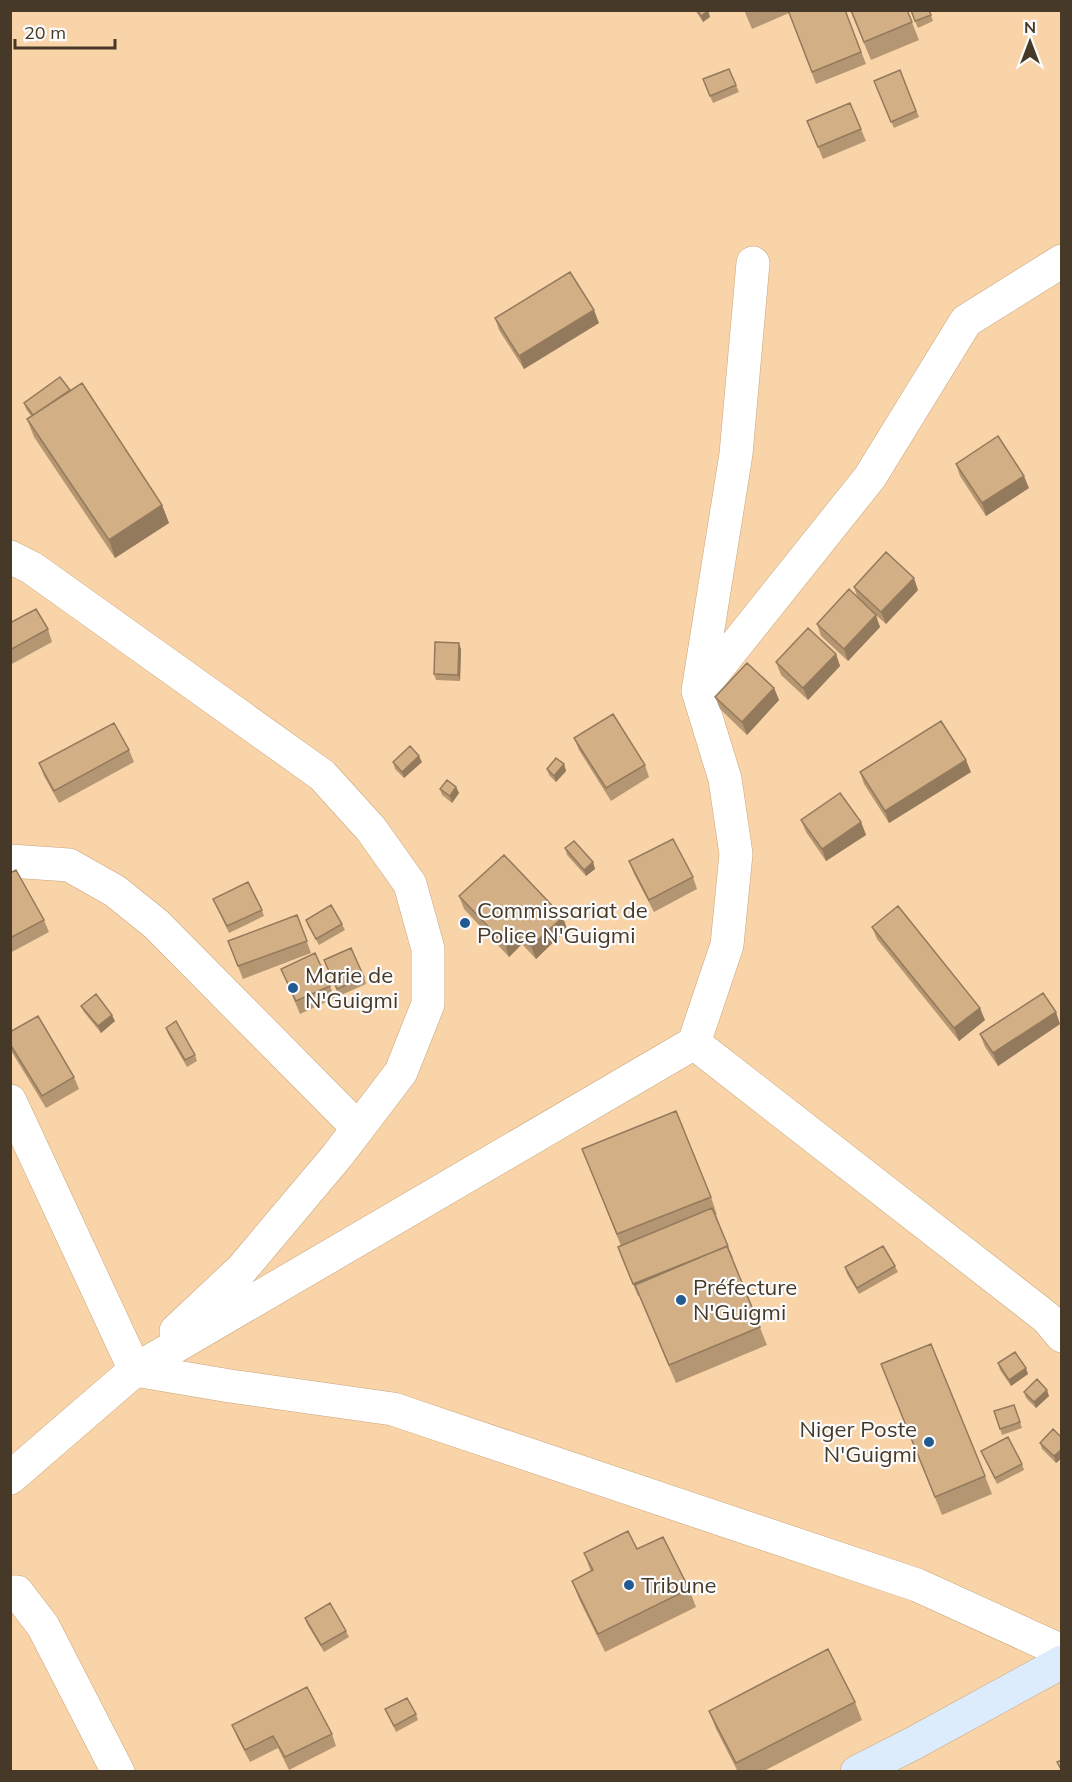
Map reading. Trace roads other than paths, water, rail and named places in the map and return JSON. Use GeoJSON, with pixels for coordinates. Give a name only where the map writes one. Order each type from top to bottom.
{"type":"FeatureCollection","features":[{"type":"Feature","properties":{"kind":"main road"},"geometry":{"type":"LineString","coordinates":[[856,1772],[1062,1662]]}},
{"type":"Feature","properties":{"kind":"street"},"geometry":{"type":"LineString","coordinates":[[698,691],[870,477],[966,321],[1062,261]]}},
{"type":"Feature","properties":{"kind":"street"},"geometry":{"type":"LineString","coordinates":[[135,1370],[694,1043],[727,945],[736,854],[725,779],[698,691],[736,454],[753,263]]}},
{"type":"Feature","properties":{"kind":"street"},"geometry":{"type":"LineString","coordinates":[[10,557],[32,568],[322,775],[371,829],[410,884],[428,949],[428,1004],[401,1072],[358,1128],[242,1269],[135,1370],[10,1478]]}},
{"type":"Feature","properties":{"kind":"street"},"geometry":{"type":"LineString","coordinates":[[10,861],[69,865],[115,891],[156,924],[358,1128]]}},
{"type":"Feature","properties":{"kind":"street"},"geometry":{"type":"LineString","coordinates":[[694,1043],[1047,1318],[1062,1336]]}},
{"type":"Feature","properties":{"kind":"street"},"geometry":{"type":"LineString","coordinates":[[10,1101],[135,1370]]}},
{"type":"Feature","properties":{"kind":"street"},"geometry":{"type":"LineString","coordinates":[[135,1370],[393,1409],[917,1585],[1062,1651]]}},
{"type":"Feature","properties":{"kind":"street"},"geometry":{"type":"LineString","coordinates":[[10,1592],[17,1592],[43,1626],[118,1772]]}},
{"type":"Feature","properties":{"kind":"place","name":"Commissariat de Police N'Guigmi"},"geometry":{"type":"Point","coordinates":[465,923]}},
{"type":"Feature","properties":{"kind":"place","name":"Marie de N'Guigmi"},"geometry":{"type":"Point","coordinates":[293,988]}},
{"type":"Feature","properties":{"kind":"place","name":"Préfecture N'Guigmi"},"geometry":{"type":"Point","coordinates":[681,1300]}},
{"type":"Feature","properties":{"kind":"place","name":"Niger Poste N'Guigmi"},"geometry":{"type":"Point","coordinates":[929,1442]}},
{"type":"Feature","properties":{"kind":"place","name":"Tribune"},"geometry":{"type":"Point","coordinates":[629,1585]}}]}
